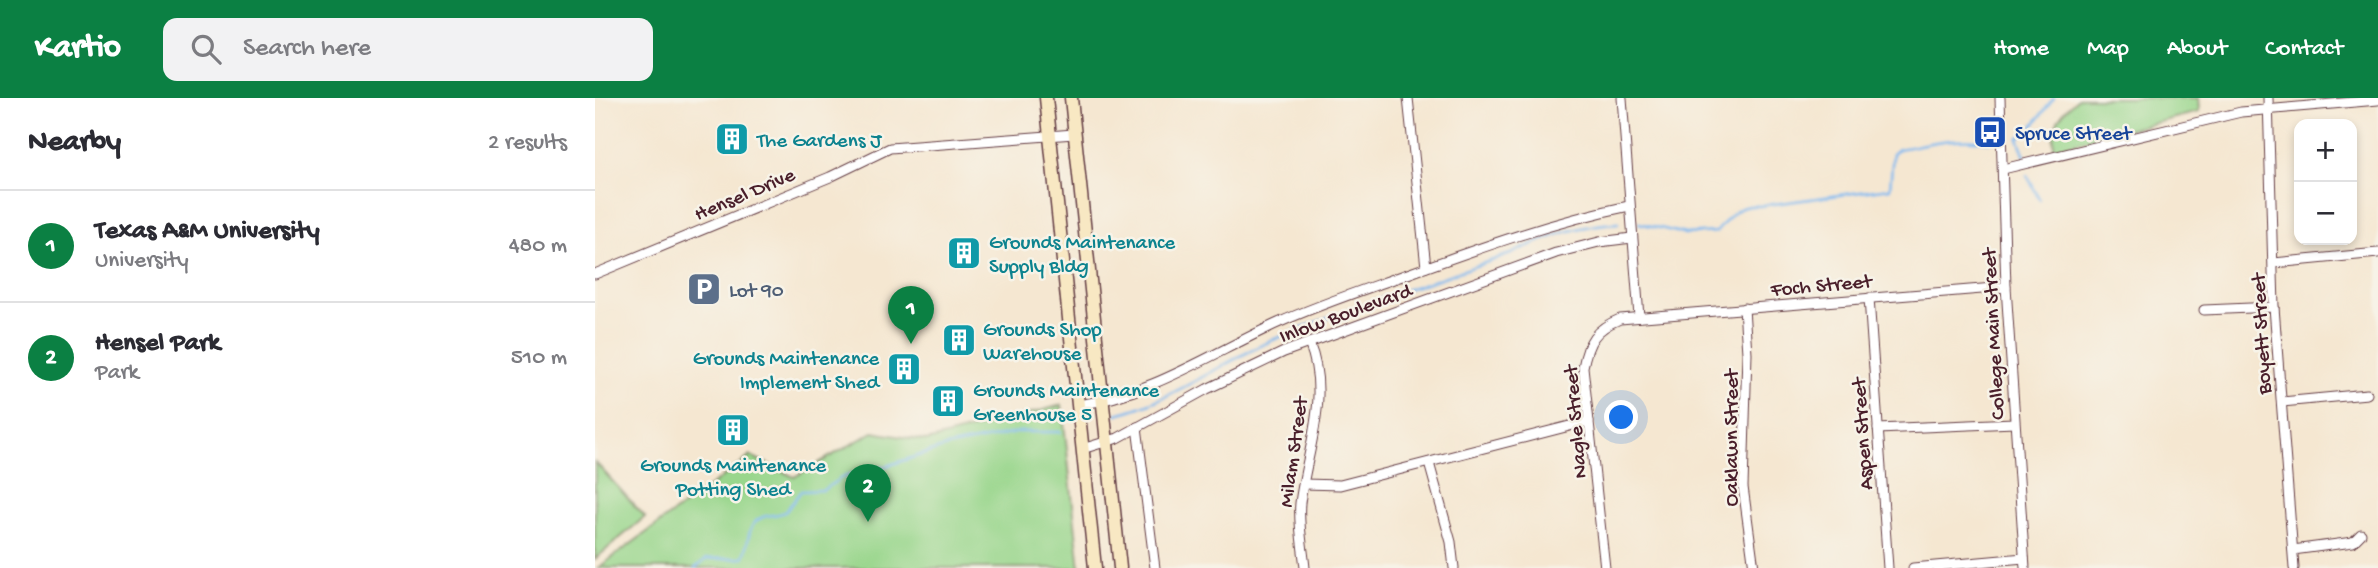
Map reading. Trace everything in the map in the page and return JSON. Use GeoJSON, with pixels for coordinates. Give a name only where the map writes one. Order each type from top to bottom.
{"type":"FeatureCollection","features":[{"type":"Feature","properties":{"kind":"main road"},"geometry":{"type":"LineString","coordinates":[[1046,98],[1095,568]]}},
{"type":"Feature","properties":{"kind":"main road"},"geometry":{"type":"LineString","coordinates":[[1071,98],[1120,568]]}},
{"type":"Feature","properties":{"kind":"main road"},"geometry":{"type":"LineString","coordinates":[[1064,273],[1088,270]]}},
{"type":"Feature","properties":{"kind":"street"},"geometry":{"type":"LineString","coordinates":[[1408,98],[1426,268]]}},
{"type":"Feature","properties":{"kind":"street"},"geometry":{"type":"LineString","coordinates":[[1622,98],[1639,317]]}},
{"type":"Feature","properties":{"kind":"street","name":"College Main Street"},"geometry":{"type":"LineString","coordinates":[[2000,98],[2006,287],[2025,563]]}},
{"type":"Feature","properties":{"kind":"street","name":"Boyett Street"},"geometry":{"type":"LineString","coordinates":[[2268,98],[2274,307],[2294,568]]}},
{"type":"Feature","properties":{"kind":"street"},"geometry":{"type":"LineString","coordinates":[[2003,169],[2241,112],[2378,100]]}},
{"type":"Feature","properties":{"kind":"street","name":"Hensel Drive"},"geometry":{"type":"LineString","coordinates":[[595,274],[830,177],[890,148],[1074,134]]}},
{"type":"Feature","properties":{"kind":"street","name":"Inlow Boulevard"},"geometry":{"type":"LineString","coordinates":[[1078,405],[1101,402],[1162,381],[1297,314],[1547,226],[1629,206]]}},
{"type":"Feature","properties":{"kind":"street","name":"Inlow Boulevard"},"geometry":{"type":"LineString","coordinates":[[1082,449],[1107,443],[1244,370],[1309,343],[1556,253],[1599,242],[1632,238]]}},
{"type":"Feature","properties":{"kind":"street"},"geometry":{"type":"LineString","coordinates":[[2274,263],[2378,253]]}},
{"type":"Feature","properties":{"kind":"street","name":"Foch Street"},"geometry":{"type":"LineString","coordinates":[[1639,317],[2006,287]]}},
{"type":"Feature","properties":{"kind":"street","name":"Aspen Street"},"geometry":{"type":"LineString","coordinates":[[1869,298],[1888,568]]}},
{"type":"Feature","properties":{"kind":"street"},"geometry":{"type":"LineString","coordinates":[[2204,310],[2274,307]]}},
{"type":"Feature","properties":{"kind":"street","name":"Oaklawn Street"},"geometry":{"type":"LineString","coordinates":[[1744,308],[1747,353],[1742,487],[1754,568]]}},
{"type":"Feature","properties":{"kind":"street","name":"Nagle Street"},"geometry":{"type":"LineString","coordinates":[[1605,568],[1583,367],[1591,338],[1603,326],[1620,318],[1639,317]]}},
{"type":"Feature","properties":{"kind":"street","name":"Milam Street"},"geometry":{"type":"LineString","coordinates":[[1305,568],[1300,514],[1319,401],[1318,370],[1309,343]]}},
{"type":"Feature","properties":{"kind":"street"},"geometry":{"type":"LineString","coordinates":[[2282,402],[2367,394]]}},
{"type":"Feature","properties":{"kind":"street"},"geometry":{"type":"LineString","coordinates":[[1304,484],[1340,485],[1589,421]]}},
{"type":"Feature","properties":{"kind":"street"},"geometry":{"type":"LineString","coordinates":[[1878,429],[2014,423]]}},
{"type":"Feature","properties":{"kind":"street"},"geometry":{"type":"LineString","coordinates":[[1137,428],[1155,568]]}},
{"type":"Feature","properties":{"kind":"street"},"geometry":{"type":"LineString","coordinates":[[1429,463],[1451,542],[1454,568]]}},
{"type":"Feature","properties":{"kind":"street"},"geometry":{"type":"LineString","coordinates":[[2293,550],[2353,542],[2361,534]]}},
{"type":"Feature","properties":{"kind":"street"},"geometry":{"type":"LineString","coordinates":[[1913,568],[2025,563]]}},
{"type":"Feature","properties":{"kind":"green space"},"geometry":{"type":"Polygon","coordinates":[[[2078,98],[2198,98],[2199,112],[2054,148],[2056,126],[2078,98]]]}},
{"type":"Feature","properties":{"kind":"green space"},"geometry":{"type":"Polygon","coordinates":[[[1062,405],[1080,568],[598,568],[751,456],[794,477],[873,432],[927,441],[1062,405]]]}},
{"type":"Feature","properties":{"kind":"green space"},"geometry":{"type":"Polygon","coordinates":[[[595,462],[645,517],[595,559],[595,462]]]}},
{"type":"Feature","properties":{"kind":"waterway"},"geometry":{"type":"LineString","coordinates":[[2025,156],[2018,138],[2030,130],[2054,98]]}},
{"type":"Feature","properties":{"kind":"waterway"},"geometry":{"type":"LineString","coordinates":[[1639,223],[1685,234],[1716,232],[1734,213],[1744,207],[1890,188],[1893,153],[1898,149],[1955,140],[1989,142]]}},
{"type":"Feature","properties":{"kind":"waterway"},"geometry":{"type":"LineString","coordinates":[[2027,175],[2040,200]]}},
{"type":"Feature","properties":{"kind":"waterway"},"geometry":{"type":"LineString","coordinates":[[1116,414],[1177,391],[1255,348],[1333,316],[1511,254],[1563,233],[1618,223]]}},
{"type":"Feature","properties":{"kind":"waterway"},"geometry":{"type":"LineString","coordinates":[[695,568],[707,559],[743,558],[750,530],[757,520],[786,511],[801,491],[823,490],[841,478],[863,470],[883,467],[946,447],[1020,432],[1060,432]]}},
{"type":"Feature","properties":{"kind":"place","name":"Spruce Street"},"geometry":{"type":"Point","coordinates":[1990,132]}},
{"type":"Feature","properties":{"kind":"place","name":"The Gardens J"},"geometry":{"type":"Point","coordinates":[732,139]}},
{"type":"Feature","properties":{"kind":"place","name":"Grounds Maintenance Supply Bldg"},"geometry":{"type":"Point","coordinates":[964,253]}},
{"type":"Feature","properties":{"kind":"place","name":"Lot 90"},"geometry":{"type":"Point","coordinates":[704,289]}},
{"type":"Feature","properties":{"kind":"place","name":"Grounds Shop Warehouse"},"geometry":{"type":"Point","coordinates":[959,340]}},
{"type":"Feature","properties":{"kind":"place","name":"Texas A&M University"},"geometry":{"type":"Point","coordinates":[911,344]}},
{"type":"Feature","properties":{"kind":"place","name":"Grounds Maintenance Implement Shed"},"geometry":{"type":"Point","coordinates":[904,369]}},
{"type":"Feature","properties":{"kind":"place","name":"Grounds Maintenance Greenhouse 5"},"geometry":{"type":"Point","coordinates":[948,401]}},
{"type":"Feature","properties":{"kind":"place","name":"Grounds Maintenance Potting Shed"},"geometry":{"type":"Point","coordinates":[733,430]}},
{"type":"Feature","properties":{"kind":"place","name":"Hensel Park"},"geometry":{"type":"Point","coordinates":[868,522]}}]}
